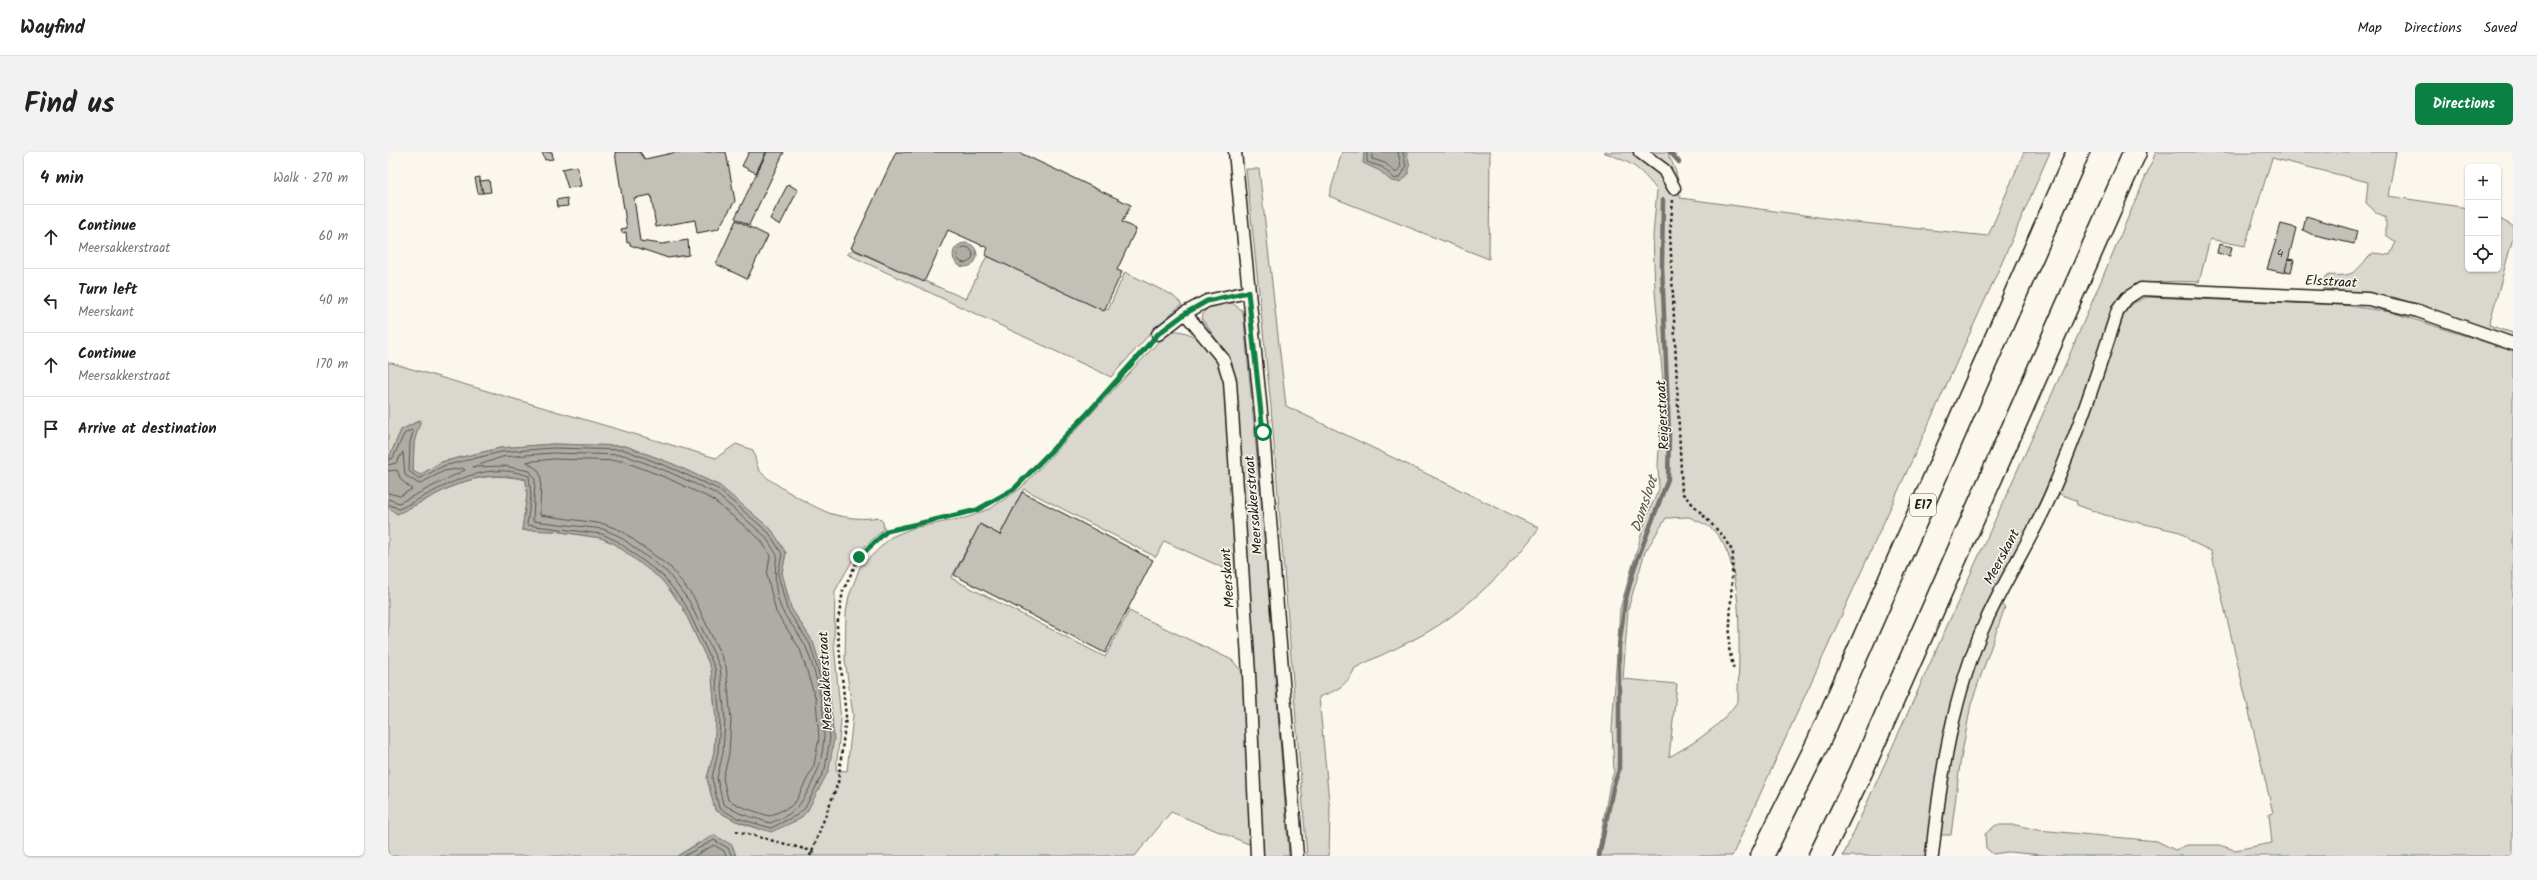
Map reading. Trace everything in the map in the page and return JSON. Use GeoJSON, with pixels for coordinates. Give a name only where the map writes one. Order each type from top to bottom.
{"type":"FeatureCollection","features":[{"type":"Feature","properties":{"kind":"highway","name":"E17"},"geometry":{"type":"LineString","coordinates":[[1762,856],[1818,743],[2078,152]]}},
{"type":"Feature","properties":{"kind":"highway"},"geometry":{"type":"LineString","coordinates":[[1820,856],[1864,765],[2135,152]]}},
{"type":"Feature","properties":{"kind":"street","name":"Meersakkerstraat"},"geometry":{"type":"LineString","coordinates":[[1235,152],[1282,651],[1297,856]]}},
{"type":"Feature","properties":{"kind":"street"},"geometry":{"type":"LineString","coordinates":[[1640,152],[1664,170],[1674,188]]}},
{"type":"Feature","properties":{"kind":"street","name":"Elsstraat"},"geometry":{"type":"LineString","coordinates":[[2141,289],[2368,299],[2418,311],[2513,344]]}},
{"type":"Feature","properties":{"kind":"street","name":"Meerskant"},"geometry":{"type":"LineString","coordinates":[[1932,856],[1950,732],[1970,662],[1985,622],[2052,494],[2087,403],[2118,310],[2127,298],[2141,289]]}},
{"type":"Feature","properties":{"kind":"street"},"geometry":{"type":"LineString","coordinates":[[1158,334],[1186,313],[1207,301],[1248,292]]}},
{"type":"Feature","properties":{"kind":"street","name":"Meerskant"},"geometry":{"type":"LineString","coordinates":[[1186,313],[1223,359],[1230,382],[1249,674],[1257,856]]}},
{"type":"Feature","properties":{"kind":"path","name":"Reigerstraat"},"geometry":{"type":"LineString","coordinates":[[1674,188],[1670,232],[1682,493],[1722,535],[1733,552],[1729,648],[1734,671]]}},
{"type":"Feature","properties":{"kind":"path","name":"Meersakkerstraat"},"geometry":{"type":"LineString","coordinates":[[810,856],[838,783],[846,716],[837,626],[843,591],[859,557],[887,531],[977,510],[1014,489],[1087,414],[1158,334]]}},
{"type":"Feature","properties":{"kind":"path"},"geometry":{"type":"LineString","coordinates":[[736,832],[812,851],[814,856]]}},
{"type":"Feature","properties":{"kind":"shaded area"},"geometry":{"type":"Polygon","coordinates":[[[1342,152],[1490,152],[1489,259],[1329,196],[1342,152]]]}},
{"type":"Feature","properties":{"kind":"shaded area"},"geometry":{"type":"Polygon","coordinates":[[[1603,152],[1669,152],[1669,157],[1674,166],[1677,177],[1680,198],[1854,222],[1988,236],[2024,152],[2050,152],[2000,267],[1732,856],[1597,856],[1610,783],[1614,772],[1612,729],[1620,609],[1646,518],[1659,489],[1658,465],[1663,382],[1655,291],[1653,235],[1657,190],[1645,175],[1634,166],[1603,152]],[[1689,517],[1666,518],[1645,552],[1628,609],[1623,679],[1677,684],[1669,757],[1689,746],[1707,733],[1723,719],[1738,701],[1738,611],[1736,586],[1731,564],[1724,545],[1713,530],[1705,524],[1689,517]]]}},
{"type":"Feature","properties":{"kind":"shaded area"},"geometry":{"type":"Polygon","coordinates":[[[2156,152],[2396,152],[2388,196],[2465,208],[2465,272],[2501,272],[2501,220],[2513,226],[2513,238],[2489,325],[2513,333],[2513,338],[2394,297],[2324,289],[2321,283],[2327,275],[2350,274],[2358,269],[2373,253],[2390,255],[2396,242],[2386,235],[2386,217],[2377,213],[2366,203],[2368,182],[2272,158],[2245,246],[2210,239],[2199,282],[2176,281],[2157,283],[2128,292],[2118,299],[2082,403],[2052,480],[1978,633],[1957,686],[1941,748],[1926,856],[1843,856],[2066,363],[2156,152]]]}},
{"type":"Feature","properties":{"kind":"shaded area"},"geometry":{"type":"Polygon","coordinates":[[[1246,169],[1259,169],[1286,406],[1539,528],[1506,568],[1480,593],[1453,615],[1419,637],[1355,668],[1345,684],[1319,697],[1330,812],[1329,856],[1307,856],[1271,407],[1246,169]]]}},
{"type":"Feature","properties":{"kind":"shaded area"},"geometry":{"type":"Polygon","coordinates":[[[853,250],[966,299],[987,256],[1108,310],[1125,272],[1172,295],[1182,304],[1154,329],[1111,377],[847,254],[853,250]]]}},
{"type":"Feature","properties":{"kind":"shaded area"},"geometry":{"type":"Polygon","coordinates":[[[2147,297],[2343,305],[2391,312],[2513,351],[2513,856],[2054,856],[2008,852],[1993,854],[1986,848],[1985,834],[1996,825],[2016,825],[2038,830],[2157,841],[2175,850],[2187,845],[2219,845],[2235,850],[2272,843],[2269,814],[2273,813],[2211,551],[2192,542],[2180,532],[2105,515],[2077,505],[2076,500],[2057,493],[2083,432],[2125,311],[2135,302],[2147,297]]]}},
{"type":"Feature","properties":{"kind":"shaded area"},"geometry":{"type":"Polygon","coordinates":[[[1222,303],[1232,303],[1243,311],[1262,508],[1289,856],[1262,856],[1258,742],[1235,389],[1228,356],[1202,319],[1205,310],[1209,307],[1222,303]]]}},
{"type":"Feature","properties":{"kind":"shaded area"},"geometry":{"type":"Polygon","coordinates":[[[1172,331],[1181,331],[1197,338],[1210,351],[1224,374],[1239,575],[1164,541],[1156,557],[1024,489],[1000,535],[980,525],[951,578],[1105,657],[1129,611],[1232,660],[1244,674],[1251,845],[1171,812],[1135,856],[736,856],[732,845],[698,843],[677,856],[388,856],[388,507],[397,514],[445,490],[473,479],[506,477],[526,480],[527,495],[522,530],[554,531],[601,538],[615,544],[661,579],[682,606],[711,668],[716,719],[714,752],[707,778],[715,810],[736,821],[760,830],[830,697],[813,642],[791,608],[782,573],[786,553],[720,486],[673,464],[626,446],[553,444],[500,448],[441,462],[420,475],[413,471],[414,442],[420,420],[401,430],[388,460],[388,362],[716,458],[736,444],[753,450],[758,468],[764,475],[782,488],[816,507],[832,514],[844,517],[878,517],[883,522],[884,529],[855,556],[835,591],[834,643],[841,721],[836,770],[847,771],[853,715],[845,660],[846,613],[849,596],[860,567],[891,537],[913,528],[969,517],[991,508],[1021,488],[1162,338],[1172,331]]]}},
{"type":"Feature","properties":{"kind":"shaded area"},"geometry":{"type":"Polygon","coordinates":[[[1998,604],[2005,607],[1971,704],[1960,764],[1951,835],[1940,835],[1949,771],[1962,708],[1976,659],[1998,604]]]}},
{"type":"Feature","properties":{"kind":"water"},"geometry":{"type":"Polygon","coordinates":[[[1364,152],[1406,152],[1409,161],[1408,173],[1399,182],[1391,181],[1380,171],[1363,163],[1364,152]]]}},
{"type":"Feature","properties":{"kind":"water"},"geometry":{"type":"Polygon","coordinates":[[[965,243],[974,246],[977,255],[974,264],[965,267],[956,264],[953,255],[956,246],[965,243]]]}},
{"type":"Feature","properties":{"kind":"water"},"geometry":{"type":"Polygon","coordinates":[[[421,420],[414,442],[413,471],[420,475],[441,462],[500,448],[553,444],[626,446],[673,464],[720,486],[772,530],[786,553],[782,573],[791,608],[813,642],[830,697],[834,739],[829,770],[808,810],[800,819],[771,832],[736,821],[715,810],[707,778],[714,752],[716,719],[711,668],[682,606],[661,579],[615,544],[601,538],[554,531],[522,530],[527,495],[526,479],[506,476],[489,476],[473,479],[444,490],[397,514],[388,507],[388,460],[401,430],[421,420]]]}},
{"type":"Feature","properties":{"kind":"water"},"geometry":{"type":"Polygon","coordinates":[[[714,835],[732,845],[736,856],[677,856],[714,835]]]}},
{"type":"Feature","properties":{"kind":"building"},"geometry":{"type":"Polygon","coordinates":[[[542,152],[552,152],[553,159],[545,160],[542,152]]]}},
{"type":"Feature","properties":{"kind":"building"},"geometry":{"type":"Polygon","coordinates":[[[615,152],[640,152],[645,159],[677,152],[726,152],[735,201],[718,229],[697,233],[695,220],[656,227],[651,195],[634,198],[640,241],[662,244],[688,240],[689,255],[668,258],[630,245],[630,242],[627,243],[626,232],[622,233],[621,229],[627,228],[615,152]]]}},
{"type":"Feature","properties":{"kind":"building"},"geometry":{"type":"Polygon","coordinates":[[[749,152],[766,152],[756,173],[742,166],[749,152]]]}},
{"type":"Feature","properties":{"kind":"building"},"geometry":{"type":"Polygon","coordinates":[[[767,152],[784,152],[749,225],[735,218],[767,152]]]}},
{"type":"Feature","properties":{"kind":"building"},"geometry":{"type":"Polygon","coordinates":[[[896,152],[1018,152],[1131,205],[1122,222],[1136,229],[1117,270],[1122,272],[1104,311],[985,255],[988,248],[948,230],[924,282],[851,248],[896,152]]]}},
{"type":"Feature","properties":{"kind":"building"},"geometry":{"type":"Polygon","coordinates":[[[577,166],[581,186],[568,188],[562,169],[577,166]]]}},
{"type":"Feature","properties":{"kind":"building"},"geometry":{"type":"Polygon","coordinates":[[[480,177],[483,193],[478,193],[475,178],[480,177]]]}},
{"type":"Feature","properties":{"kind":"building"},"geometry":{"type":"Polygon","coordinates":[[[489,180],[491,192],[483,193],[480,181],[489,180]]]}},
{"type":"Feature","properties":{"kind":"building"},"geometry":{"type":"Polygon","coordinates":[[[788,184],[798,190],[780,225],[770,219],[788,184]]]}},
{"type":"Feature","properties":{"kind":"building"},"geometry":{"type":"Polygon","coordinates":[[[567,198],[568,206],[557,207],[556,200],[567,198]]]}},
{"type":"Feature","properties":{"kind":"building"},"geometry":{"type":"Polygon","coordinates":[[[2306,216],[2357,231],[2354,244],[2311,234],[2303,230],[2306,216]]]}},
{"type":"Feature","properties":{"kind":"building"},"geometry":{"type":"Polygon","coordinates":[[[736,220],[768,236],[747,279],[716,264],[736,220]]]}},
{"type":"Feature","properties":{"kind":"building"},"geometry":{"type":"Polygon","coordinates":[[[2281,224],[2296,228],[2285,273],[2267,269],[2281,224]]]}},
{"type":"Feature","properties":{"kind":"building"},"geometry":{"type":"Polygon","coordinates":[[[2219,244],[2232,247],[2230,256],[2217,253],[2219,244]]]}},
{"type":"Feature","properties":{"kind":"building"},"geometry":{"type":"Polygon","coordinates":[[[2288,259],[2294,260],[2291,272],[2285,271],[2288,259]]]}},
{"type":"Feature","properties":{"kind":"building"},"geometry":{"type":"Polygon","coordinates":[[[1022,492],[1153,560],[1105,653],[954,575],[980,524],[1000,535],[1022,492]]]}},
{"type":"Feature","properties":{"kind":"waterway","name":"Damsloot"},"geometry":{"type":"LineString","coordinates":[[1670,152],[1679,162]]}},
{"type":"Feature","properties":{"kind":"waterway","name":"Damsloot"},"geometry":{"type":"LineString","coordinates":[[1613,787],[1619,770],[1619,647],[1625,602],[1635,566],[1668,479],[1669,435],[1662,266],[1663,200]]}},
{"type":"Feature","properties":{"kind":"waterway","name":"Damsloot"},"geometry":{"type":"LineString","coordinates":[[1599,856],[1613,788]]}},
{"type":"Feature","properties":{"kind":"route"},"geometry":{"type":"LineString","coordinates":[[859,557],[887,531],[977,510],[1014,489],[1087,414],[1158,334],[1186,313],[1207,301],[1248,292],[1263,432]]}}]}
